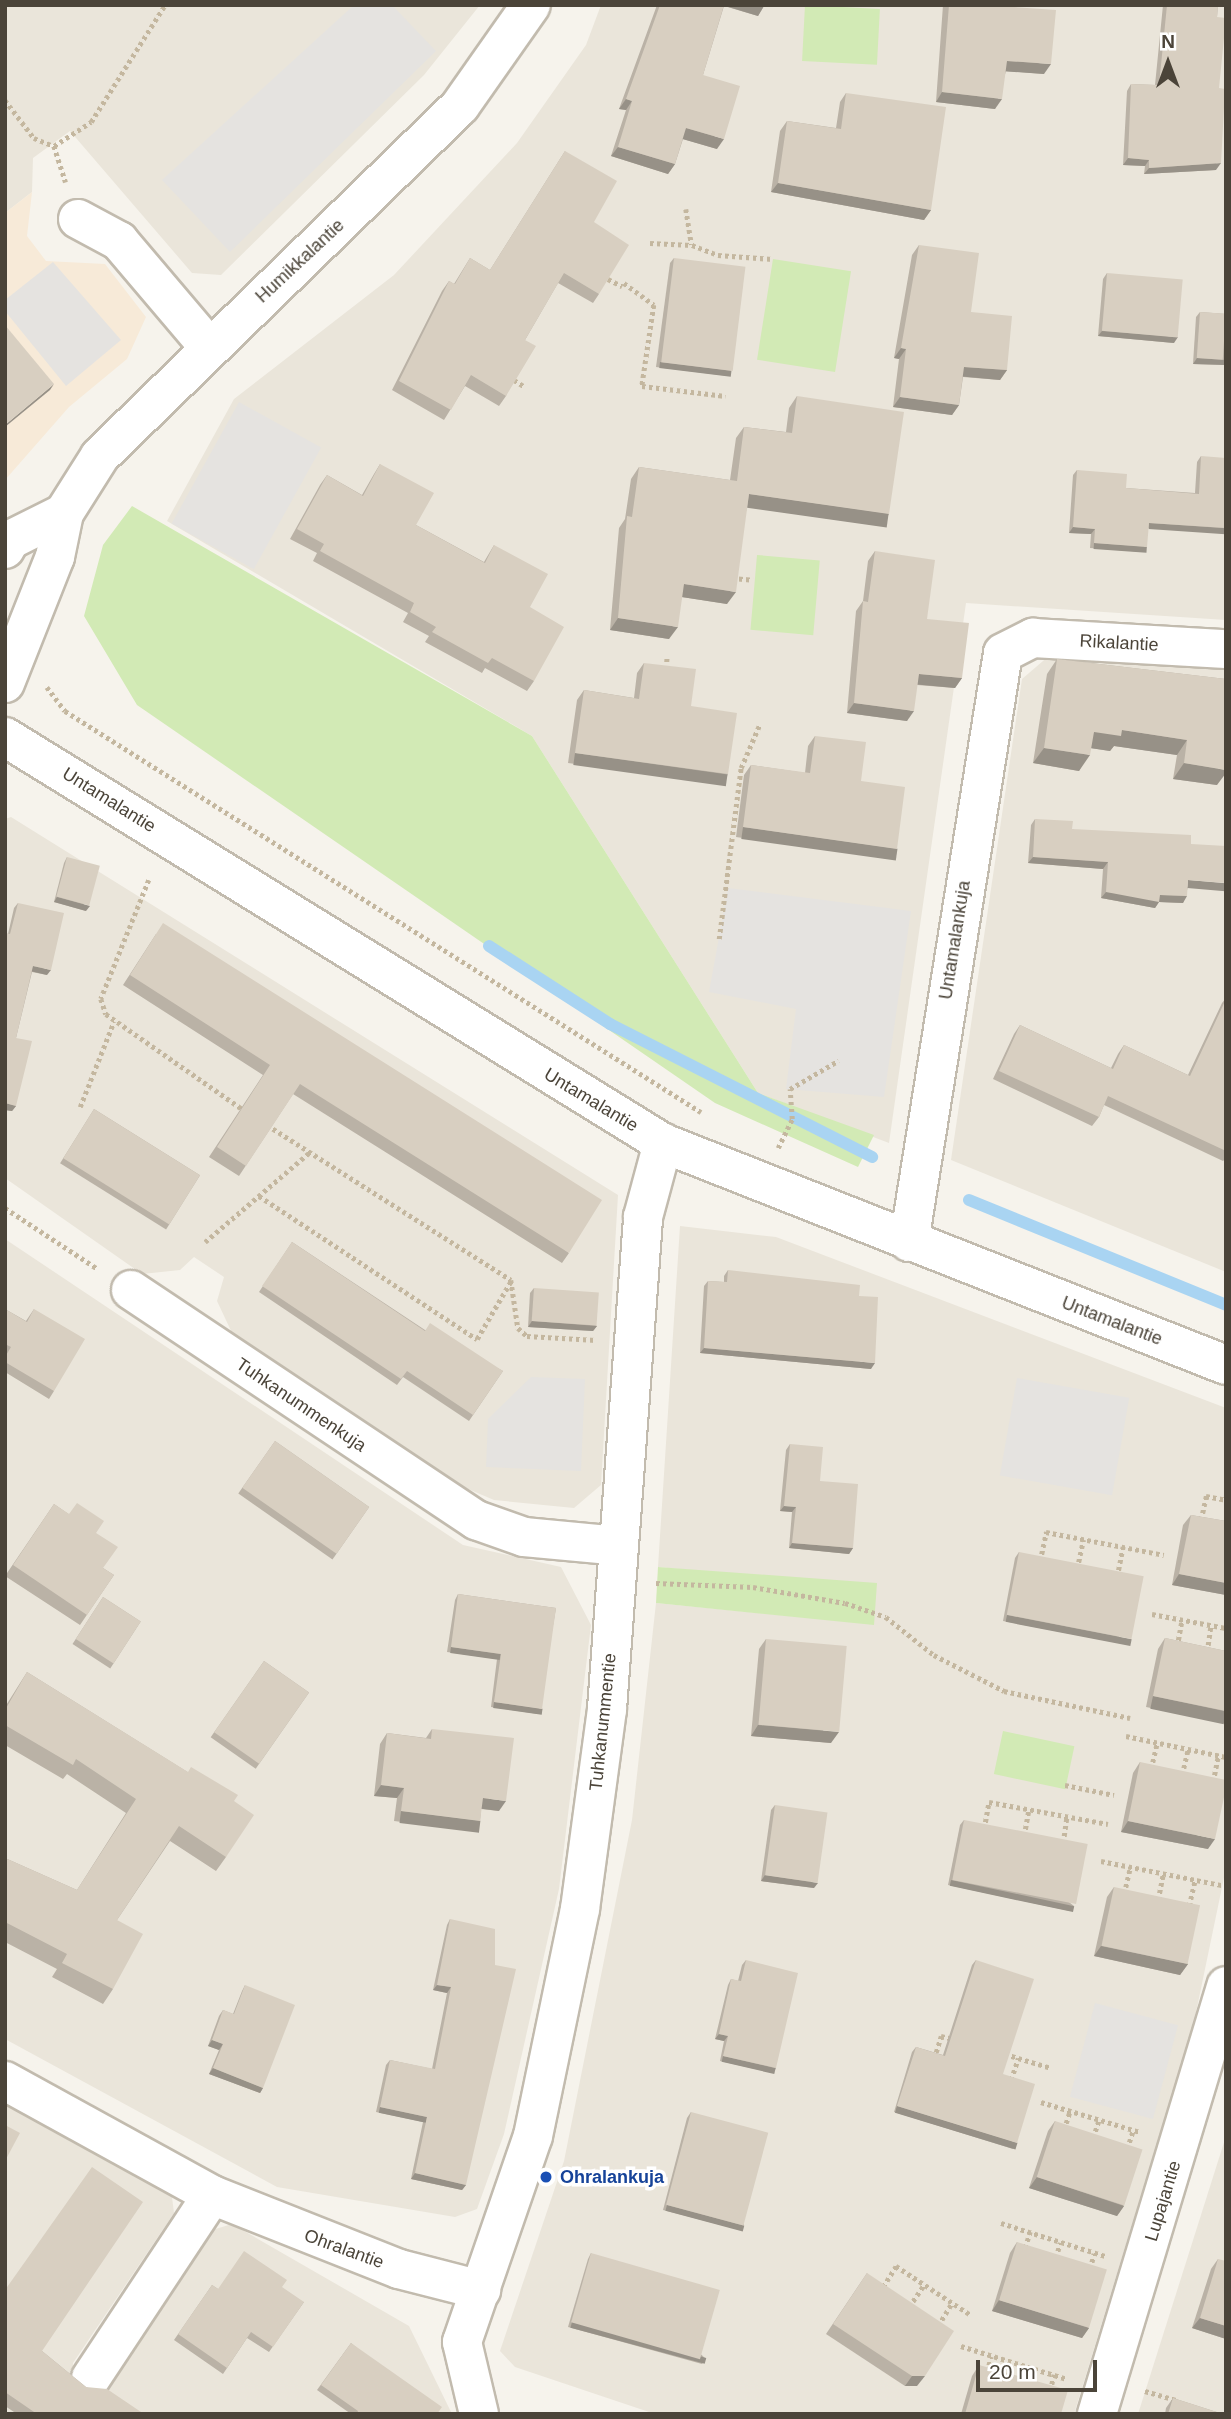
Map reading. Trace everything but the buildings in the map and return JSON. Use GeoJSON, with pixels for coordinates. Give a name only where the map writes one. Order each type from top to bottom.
{"type":"FeatureCollection","features":[{"type":"Feature","properties":{"kind":"street","name":"Humikkalantie"},"geometry":{"type":"LineString","coordinates":[[5,683],[55,557],[64,513],[100,456],[209,347],[460,106],[531,5]]}},
{"type":"Feature","properties":{"kind":"street"},"geometry":{"type":"LineString","coordinates":[[78,219],[119,241],[209,347]]}},
{"type":"Feature","properties":{"kind":"street"},"geometry":{"type":"LineString","coordinates":[[5,549],[10,540],[64,513]]}},
{"type":"Feature","properties":{"kind":"street","name":"Rikalantie"},"geometry":{"type":"LineString","coordinates":[[1012,644],[1033,638],[1226,649]]}},
{"type":"Feature","properties":{"kind":"street","name":"Untamalankuja"},"geometry":{"type":"LineString","coordinates":[[909,1242],[988,724],[998,668],[1012,644]]}},
{"type":"Feature","properties":{"kind":"street","name":"Untamalantie"},"geometry":{"type":"LineString","coordinates":[[5,737],[663,1143],[1226,1365]]}},
{"type":"Feature","properties":{"kind":"street","name":"Tuhkanummentie"},"geometry":{"type":"LineString","coordinates":[[481,2290],[512,2210],[550,2068],[593,1819],[618,1562],[643,1217],[663,1143]]}},
{"type":"Feature","properties":{"kind":"street","name":"Tuhkanummenkuja"},"geometry":{"type":"LineString","coordinates":[[131,1290],[476,1520],[524,1537],[618,1562]]}},
{"type":"Feature","properties":{"kind":"street","name":"Lupajantie"},"geometry":{"type":"LineString","coordinates":[[1110,2397],[1142,2268],[1226,1986]]}},
{"type":"Feature","properties":{"kind":"street","name":"Ohralantie"},"geometry":{"type":"LineString","coordinates":[[5,2081],[212,2195],[398,2269],[481,2290]]}},
{"type":"Feature","properties":{"kind":"street"},"geometry":{"type":"LineString","coordinates":[[91,2378],[212,2195]]}},
{"type":"Feature","properties":{"kind":"street"},"geometry":{"type":"LineString","coordinates":[[479,2414],[461,2356],[481,2290]]}},
{"type":"Feature","properties":{"kind":"path"},"geometry":{"type":"LineString","coordinates":[[54,146],[91,122],[165,5]]}},
{"type":"Feature","properties":{"kind":"path"},"geometry":{"type":"LineString","coordinates":[[5,100],[34,138],[54,146],[78,219]]}},
{"type":"Feature","properties":{"kind":"path"},"geometry":{"type":"LineString","coordinates":[[686,209],[692,245]]}},
{"type":"Feature","properties":{"kind":"path"},"geometry":{"type":"LineString","coordinates":[[650,243],[692,245],[718,255],[773,259]]}},
{"type":"Feature","properties":{"kind":"path"},"geometry":{"type":"LineString","coordinates":[[608,279],[623,285],[654,305],[642,386],[725,396]]}},
{"type":"Feature","properties":{"kind":"path"},"geometry":{"type":"LineString","coordinates":[[514,380],[525,387]]}},
{"type":"Feature","properties":{"kind":"path"},"geometry":{"type":"LineString","coordinates":[[731,577],[753,580]]}},
{"type":"Feature","properties":{"kind":"path"},"geometry":{"type":"LineString","coordinates":[[665,676],[667,656]]}},
{"type":"Feature","properties":{"kind":"path"},"geometry":{"type":"LineString","coordinates":[[44,681],[73,716],[707,1116]]}},
{"type":"Feature","properties":{"kind":"path"},"geometry":{"type":"LineString","coordinates":[[719,939],[741,768],[759,726]]}},
{"type":"Feature","properties":{"kind":"path"},"geometry":{"type":"LineString","coordinates":[[149,880],[101,999],[114,1021],[253,1115]]}},
{"type":"Feature","properties":{"kind":"path"},"geometry":{"type":"LineString","coordinates":[[80,1107],[114,1021]]}},
{"type":"Feature","properties":{"kind":"path"},"geometry":{"type":"LineString","coordinates":[[775,1152],[792,1119],[790,1089],[838,1061]]}},
{"type":"Feature","properties":{"kind":"path"},"geometry":{"type":"LineString","coordinates":[[264,1123],[511,1280],[518,1328],[527,1336],[635,1343]]}},
{"type":"Feature","properties":{"kind":"path"},"geometry":{"type":"LineString","coordinates":[[766,1147],[787,1156]]}},
{"type":"Feature","properties":{"kind":"path"},"geometry":{"type":"LineString","coordinates":[[205,1242],[310,1152]]}},
{"type":"Feature","properties":{"kind":"path"},"geometry":{"type":"LineString","coordinates":[[259,1196],[477,1339],[511,1280]]}},
{"type":"Feature","properties":{"kind":"path"},"geometry":{"type":"LineString","coordinates":[[5,1208],[131,1290]]}},
{"type":"Feature","properties":{"kind":"path"},"geometry":{"type":"LineString","coordinates":[[1200,1528],[1206,1496],[1226,1500]]}},
{"type":"Feature","properties":{"kind":"path"},"geometry":{"type":"LineString","coordinates":[[1040,1563],[1046,1532],[1164,1555]]}},
{"type":"Feature","properties":{"kind":"path"},"geometry":{"type":"LineString","coordinates":[[1077,1570],[1083,1540]]}},
{"type":"Feature","properties":{"kind":"path"},"geometry":{"type":"LineString","coordinates":[[1117,1578],[1123,1547]]}},
{"type":"Feature","properties":{"kind":"path"},"geometry":{"type":"LineString","coordinates":[[618,1562],[845,1602],[886,1617],[934,1655],[1004,1691],[1130,1718]]}},
{"type":"Feature","properties":{"kind":"path"},"geometry":{"type":"LineString","coordinates":[[1152,1614],[1226,1628]]}},
{"type":"Feature","properties":{"kind":"path"},"geometry":{"type":"LineString","coordinates":[[1176,1653],[1182,1620]]}},
{"type":"Feature","properties":{"kind":"path"},"geometry":{"type":"LineString","coordinates":[[1206,1659],[1211,1625]]}},
{"type":"Feature","properties":{"kind":"path"},"geometry":{"type":"LineString","coordinates":[[1126,1736],[1226,1757]]}},
{"type":"Feature","properties":{"kind":"path"},"geometry":{"type":"LineString","coordinates":[[1150,1776],[1157,1743]]}},
{"type":"Feature","properties":{"kind":"path"},"geometry":{"type":"LineString","coordinates":[[1181,1782],[1188,1749]]}},
{"type":"Feature","properties":{"kind":"path"},"geometry":{"type":"LineString","coordinates":[[1212,1789],[1218,1756]]}},
{"type":"Feature","properties":{"kind":"path"},"geometry":{"type":"LineString","coordinates":[[1065,1785],[1114,1795]]}},
{"type":"Feature","properties":{"kind":"path"},"geometry":{"type":"LineString","coordinates":[[984,1830],[989,1802],[1108,1824]]}},
{"type":"Feature","properties":{"kind":"path"},"geometry":{"type":"LineString","coordinates":[[1024,1838],[1029,1809]]}},
{"type":"Feature","properties":{"kind":"path"},"geometry":{"type":"LineString","coordinates":[[1062,1846],[1067,1816]]}},
{"type":"Feature","properties":{"kind":"path"},"geometry":{"type":"LineString","coordinates":[[1101,1861],[1226,1886]]}},
{"type":"Feature","properties":{"kind":"path"},"geometry":{"type":"LineString","coordinates":[[1123,1901],[1130,1867]]}},
{"type":"Feature","properties":{"kind":"path"},"geometry":{"type":"LineString","coordinates":[[1157,1908],[1163,1874]]}},
{"type":"Feature","properties":{"kind":"path"},"geometry":{"type":"LineString","coordinates":[[1187,1915],[1195,1880]]}},
{"type":"Feature","properties":{"kind":"path"},"geometry":{"type":"LineString","coordinates":[[934,2059],[941,2036],[966,2043]]}},
{"type":"Feature","properties":{"kind":"path"},"geometry":{"type":"LineString","coordinates":[[992,2050],[1051,2068]]}},
{"type":"Feature","properties":{"kind":"path"},"geometry":{"type":"LineString","coordinates":[[1011,2083],[1018,2058]]}},
{"type":"Feature","properties":{"kind":"path"},"geometry":{"type":"LineString","coordinates":[[1041,2102],[1181,2144]]}},
{"type":"Feature","properties":{"kind":"path"},"geometry":{"type":"LineString","coordinates":[[1062,2136],[1070,2110]]}},
{"type":"Feature","properties":{"kind":"path"},"geometry":{"type":"LineString","coordinates":[[1091,2145],[1099,2119]]}},
{"type":"Feature","properties":{"kind":"path"},"geometry":{"type":"LineString","coordinates":[[1125,2156],[1133,2130]]}},
{"type":"Feature","properties":{"kind":"path"},"geometry":{"type":"LineString","coordinates":[[1001,2223],[1142,2268]]}},
{"type":"Feature","properties":{"kind":"path"},"geometry":{"type":"LineString","coordinates":[[1023,2257],[1030,2232]]}},
{"type":"Feature","properties":{"kind":"path"},"geometry":{"type":"LineString","coordinates":[[1054,2266],[1060,2242]]}},
{"type":"Feature","properties":{"kind":"path"},"geometry":{"type":"LineString","coordinates":[[1088,2277],[1094,2253]]}},
{"type":"Feature","properties":{"kind":"path"},"geometry":{"type":"LineString","coordinates":[[878,2296],[896,2266],[971,2315]]}},
{"type":"Feature","properties":{"kind":"path"},"geometry":{"type":"LineString","coordinates":[[905,2314],[924,2285]]}},
{"type":"Feature","properties":{"kind":"path"},"geometry":{"type":"LineString","coordinates":[[934,2333],[952,2303]]}},
{"type":"Feature","properties":{"kind":"path"},"geometry":{"type":"LineString","coordinates":[[961,2346],[1054,2374],[1110,2397],[1182,2402]]}},
{"type":"Feature","properties":{"kind":"path"},"geometry":{"type":"LineString","coordinates":[[985,2379],[991,2356]]}},
{"type":"Feature","properties":{"kind":"path"},"geometry":{"type":"LineString","coordinates":[[1016,2388],[1023,2365]]}},
{"type":"Feature","properties":{"kind":"path"},"geometry":{"type":"LineString","coordinates":[[1048,2397],[1054,2374]]}},
{"type":"Feature","properties":{"kind":"shaded area"},"geometry":{"type":"Polygon","coordinates":[[[5,5],[480,5],[424,75],[221,275],[192,273],[70,131],[33,158],[32,192],[5,213],[5,5]]]}},
{"type":"Feature","properties":{"kind":"shaded area"},"geometry":{"type":"Polygon","coordinates":[[[354,5],[392,5],[436,51],[230,252],[162,180],[354,5]]]}},
{"type":"Feature","properties":{"kind":"shaded area"},"geometry":{"type":"Polygon","coordinates":[[[601,5],[1226,5],[1226,620],[966,603],[889,1143],[758,1093],[532,736],[167,521],[234,399],[394,275],[517,143],[586,45],[601,5]]]}},
{"type":"Feature","properties":{"kind":"shaded area"},"geometry":{"type":"Polygon","coordinates":[[[32,192],[27,236],[46,261],[105,264],[146,317],[127,359],[69,407],[5,480],[5,213],[32,192]]]}},
{"type":"Feature","properties":{"kind":"shaded area"},"geometry":{"type":"Polygon","coordinates":[[[53,262],[121,340],[66,386],[5,311],[5,300],[53,262]]]}},
{"type":"Feature","properties":{"kind":"shaded area"},"geometry":{"type":"Polygon","coordinates":[[[239,402],[321,448],[254,569],[172,524],[239,402]]]}},
{"type":"Feature","properties":{"kind":"shaded area"},"geometry":{"type":"Polygon","coordinates":[[[1050,655],[1226,665],[1226,1272],[951,1160],[1022,679],[1050,655]]]}},
{"type":"Feature","properties":{"kind":"shaded area"},"geometry":{"type":"Polygon","coordinates":[[[11,817],[618,1195],[601,1485],[574,1508],[494,1500],[454,1483],[233,1335],[217,1301],[224,1277],[194,1257],[180,1270],[142,1274],[5,1178],[5,819],[11,817]]]}},
{"type":"Feature","properties":{"kind":"shaded area"},"geometry":{"type":"Polygon","coordinates":[[[728,888],[911,911],[884,1097],[786,1089],[796,1009],[709,992],[728,888]]]}},
{"type":"Feature","properties":{"kind":"shaded area"},"geometry":{"type":"Polygon","coordinates":[[[680,1226],[776,1237],[1226,1408],[1226,1868],[1194,2022],[1074,2414],[655,2414],[515,2367],[500,2351],[564,2161],[632,1820],[656,1603],[874,1624],[786,1579],[658,1567],[680,1226]]]}},
{"type":"Feature","properties":{"kind":"shaded area"},"geometry":{"type":"Polygon","coordinates":[[[5,1239],[463,1545],[561,1567],[591,1625],[559,1889],[504,2134],[477,2209],[455,2217],[277,2187],[5,2039],[5,1239]]]}},
{"type":"Feature","properties":{"kind":"shaded area"},"geometry":{"type":"Polygon","coordinates":[[[531,1377],[585,1379],[581,1471],[486,1467],[488,1419],[531,1377]]]}},
{"type":"Feature","properties":{"kind":"shaded area"},"geometry":{"type":"Polygon","coordinates":[[[1017,1378],[1129,1398],[1112,1495],[1000,1475],[1017,1378]]]}},
{"type":"Feature","properties":{"kind":"shaded area"},"geometry":{"type":"Polygon","coordinates":[[[1095,2003],[1178,2025],[1153,2119],[1070,2097],[1095,2003]]]}},
{"type":"Feature","properties":{"kind":"shaded area"},"geometry":{"type":"Polygon","coordinates":[[[5,2099],[171,2189],[174,2213],[73,2363],[72,2396],[209,2231],[232,2224],[409,2326],[452,2414],[5,2414],[5,2099]]]}},
{"type":"Feature","properties":{"kind":"shaded area"},"geometry":{"type":"Polygon","coordinates":[[[1226,2136],[1226,2414],[1138,2414],[1226,2136]]]}},
{"type":"Feature","properties":{"kind":"green space"},"geometry":{"type":"Polygon","coordinates":[[[805,5],[880,9],[877,65],[802,61],[805,5]]]}},
{"type":"Feature","properties":{"kind":"green space"},"geometry":{"type":"Polygon","coordinates":[[[773,259],[851,271],[835,372],[757,360],[773,259]]]}},
{"type":"Feature","properties":{"kind":"green space"},"geometry":{"type":"Polygon","coordinates":[[[132,506],[532,736],[758,1093],[874,1135],[858,1167],[715,1103],[137,705],[84,616],[103,545],[132,506]]]}},
{"type":"Feature","properties":{"kind":"green space"},"geometry":{"type":"Polygon","coordinates":[[[757,555],[820,560],[813,635],[750,630],[757,555]]]}},
{"type":"Feature","properties":{"kind":"green space"},"geometry":{"type":"Polygon","coordinates":[[[658,1567],[877,1583],[874,1625],[656,1603],[658,1567]]]}},
{"type":"Feature","properties":{"kind":"green space"},"geometry":{"type":"Polygon","coordinates":[[[1003,1731],[1074,1746],[1065,1789],[994,1774],[1003,1731]]]}},
{"type":"Feature","properties":{"kind":"waterway"},"geometry":{"type":"LineString","coordinates":[[489,946],[610,1024],[872,1157]]}},
{"type":"Feature","properties":{"kind":"waterway"},"geometry":{"type":"LineString","coordinates":[[969,1200],[1226,1305]]}},
{"type":"Feature","properties":{"kind":"place","name":"Ohralankuja"},"geometry":{"type":"Point","coordinates":[546,2177]}}]}
